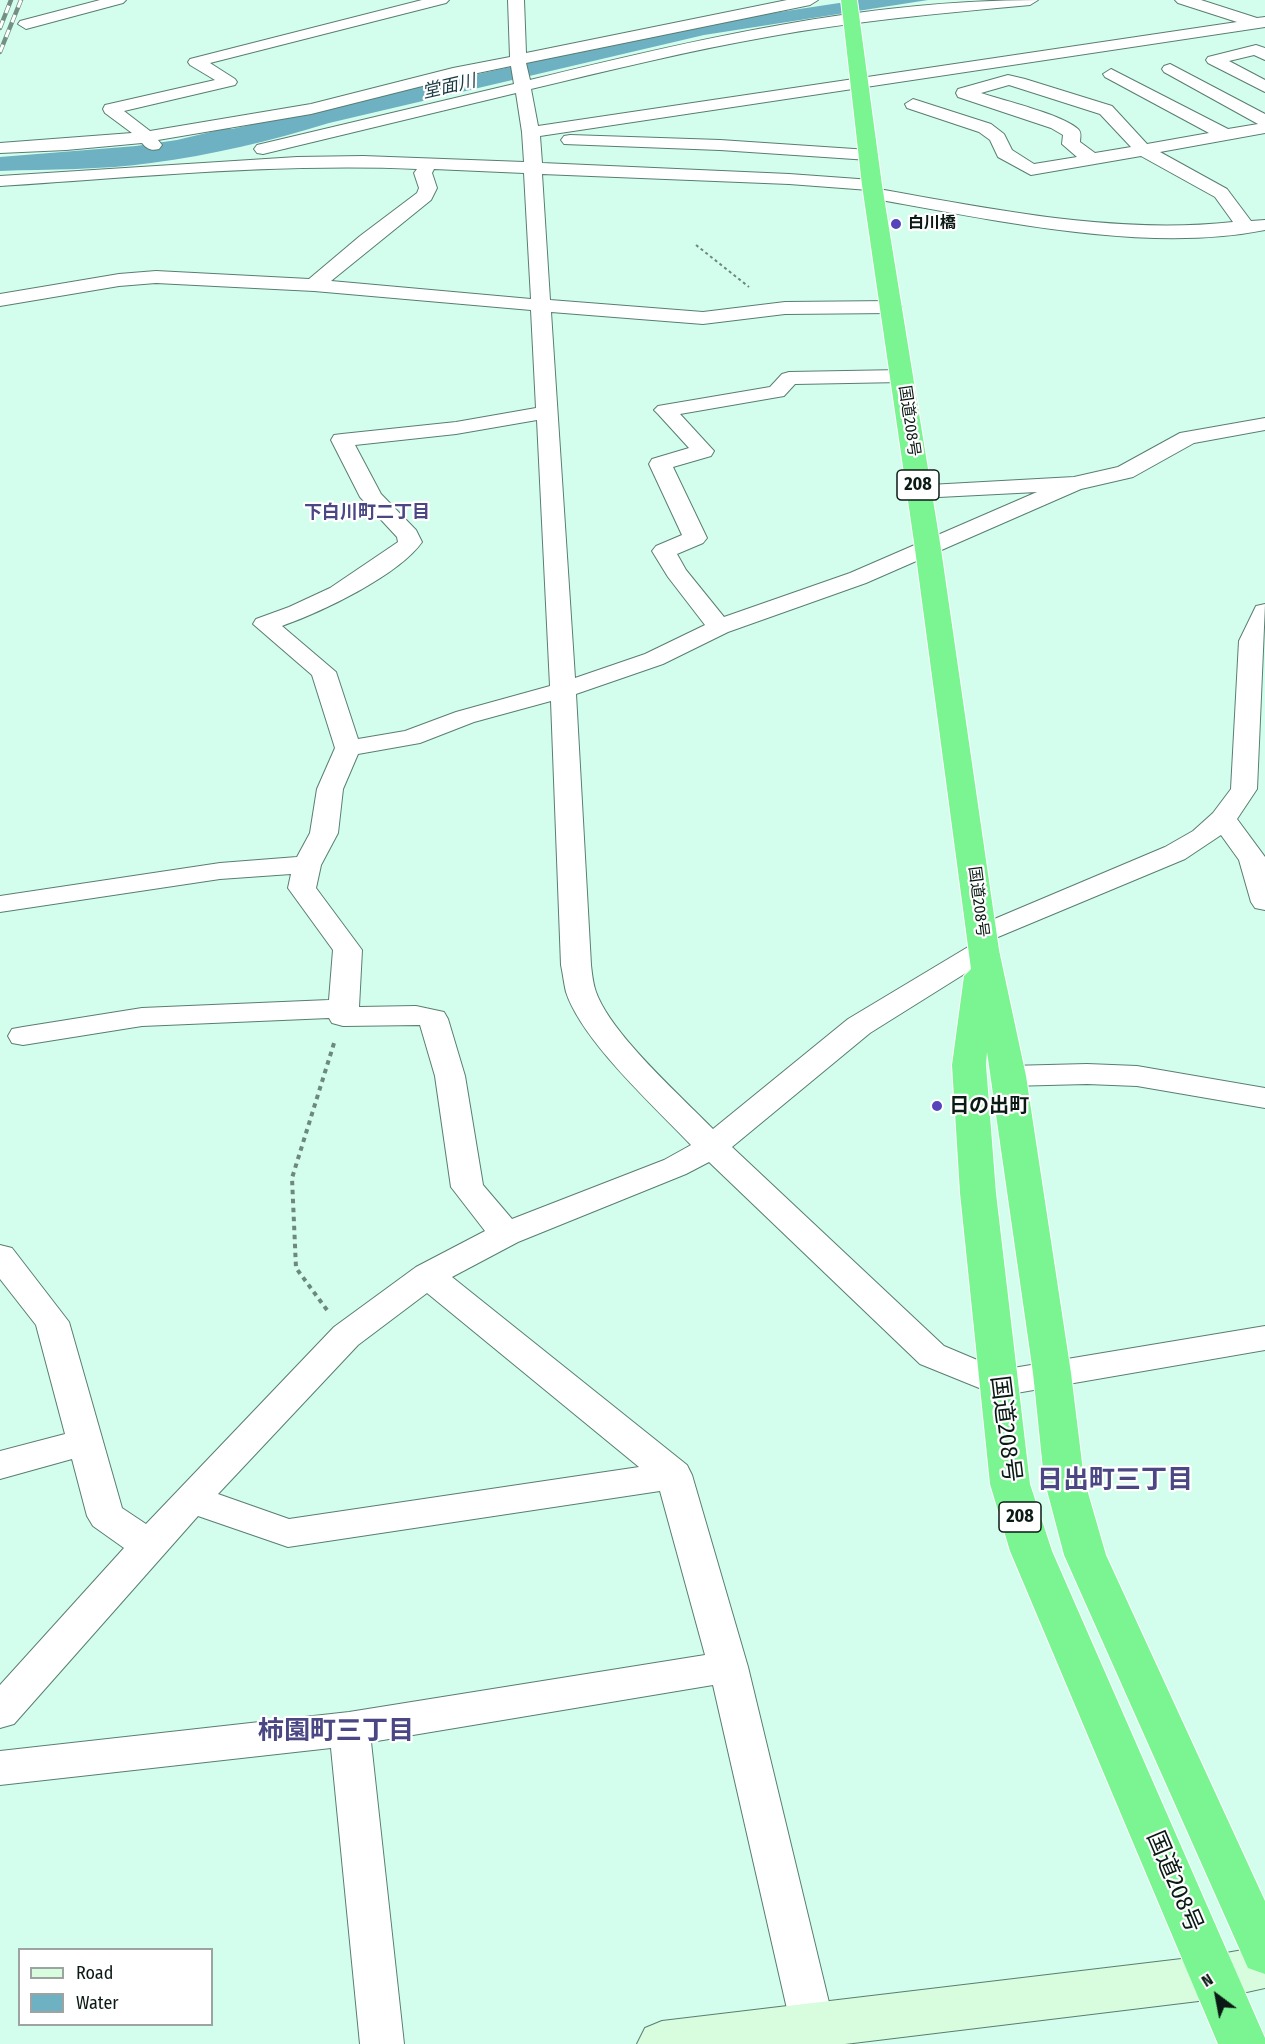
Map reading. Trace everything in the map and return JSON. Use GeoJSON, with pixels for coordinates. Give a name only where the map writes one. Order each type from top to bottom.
{"type":"FeatureCollection","features":[{"type":"Feature","properties":{"kind":"highway","name":"国道208号"},"geometry":{"type":"LineString","coordinates":[[851,10],[858,83],[928,549],[983,942],[1009,1076],[1052,1373],[1064,1479],[1085,1555],[1265,1953]]}},
{"type":"Feature","properties":{"kind":"highway","name":"国道208号"},"geometry":{"type":"LineString","coordinates":[[983,942],[969,1065],[978,1193],[1010,1484],[1031,1551],[1243,2044]]}},
{"type":"Feature","properties":{"kind":"street"},"geometry":{"type":"LineString","coordinates":[[26,24],[118,0]]}},
{"type":"Feature","properties":{"kind":"street"},"geometry":{"type":"LineString","coordinates":[[179,168],[111,109],[229,82],[196,62],[441,0]]}},
{"type":"Feature","properties":{"kind":"street"},"geometry":{"type":"LineString","coordinates":[[516,0],[518,61],[525,87],[531,135],[548,412],[576,965],[581,992],[593,1017],[629,1061],[712,1147],[932,1355],[999,1383],[1265,1338]]}},
{"type":"Feature","properties":{"kind":"street"},"geometry":{"type":"LineString","coordinates":[[0,148],[148,139],[311,109],[453,72],[518,61],[640,33],[810,0]]}},
{"type":"Feature","properties":{"kind":"street"},"geometry":{"type":"LineString","coordinates":[[179,168],[348,131],[851,10],[1030,0]]}},
{"type":"Feature","properties":{"kind":"street"},"geometry":{"type":"LineString","coordinates":[[1183,0],[1262,24]]}},
{"type":"Feature","properties":{"kind":"street"},"geometry":{"type":"LineString","coordinates":[[531,135],[858,83],[1262,24]]}},
{"type":"Feature","properties":{"kind":"street"},"geometry":{"type":"LineString","coordinates":[[1265,55],[1256,50],[1214,60],[1265,87]]}},
{"type":"Feature","properties":{"kind":"street"},"geometry":{"type":"LineString","coordinates":[[1170,69],[1265,121]]}},
{"type":"Feature","properties":{"kind":"street"},"geometry":{"type":"LineString","coordinates":[[1112,74],[1226,135]]}},
{"type":"Feature","properties":{"kind":"street"},"geometry":{"type":"LineString","coordinates":[[1091,159],[1071,144],[1072,133],[1057,124],[964,93],[1008,80],[1106,110],[1142,149],[1221,193],[1246,227]]}},
{"type":"Feature","properties":{"kind":"street"},"geometry":{"type":"LineString","coordinates":[[913,104],[985,128],[998,138],[1004,153],[1031,170],[1265,128]]}},
{"type":"Feature","properties":{"kind":"street"},"geometry":{"type":"LineString","coordinates":[[1177,109],[1196,140]]}},
{"type":"Feature","properties":{"kind":"street"},"geometry":{"type":"LineString","coordinates":[[531,135],[869,155]]}},
{"type":"Feature","properties":{"kind":"street"},"geometry":{"type":"LineString","coordinates":[[0,181],[179,168],[363,161],[789,179],[874,189],[1028,219],[1098,228],[1157,231],[1265,224]]}},
{"type":"Feature","properties":{"kind":"street"},"geometry":{"type":"LineString","coordinates":[[314,285],[367,240],[425,196],[428,188],[423,173],[428,164]]}},
{"type":"Feature","properties":{"kind":"street"},"geometry":{"type":"LineString","coordinates":[[0,300],[119,280],[156,277],[314,285],[540,307],[703,318],[785,308],[892,307]]}},
{"type":"Feature","properties":{"kind":"street"},"geometry":{"type":"LineString","coordinates":[[719,627],[676,572],[664,551],[695,538],[660,464],[703,450],[665,410],[777,392],[789,378],[902,376]]}},
{"type":"Feature","properties":{"kind":"street"},"geometry":{"type":"LineString","coordinates":[[343,1013],[348,950],[302,888],[307,866],[324,833],[330,789],[348,748],[324,672],[265,624],[298,612],[338,593],[404,550],[410,542],[408,535],[371,497],[342,440],[456,428],[548,412]]}},
{"type":"Feature","properties":{"kind":"street"},"geometry":{"type":"LineString","coordinates":[[919,491],[1074,484],[1125,472],[1188,438],[1265,424]]}},
{"type":"Feature","properties":{"kind":"street"},"geometry":{"type":"LineString","coordinates":[[348,748],[411,738],[465,717],[563,690],[654,659],[719,627],[858,578],[1074,484]]}},
{"type":"Feature","properties":{"kind":"street"},"geometry":{"type":"LineString","coordinates":[[0,1712],[191,1499],[346,1336],[428,1275],[506,1234],[675,1167],[712,1147],[859,1026],[983,942],[1175,853],[1203,837],[1223,819],[1244,789],[1251,641],[1265,611]]}},
{"type":"Feature","properties":{"kind":"street"},"geometry":{"type":"LineString","coordinates":[[1223,819],[1259,860],[1265,902]]}},
{"type":"Feature","properties":{"kind":"street"},"geometry":{"type":"LineString","coordinates":[[0,904],[220,871],[307,866]]}},
{"type":"Feature","properties":{"kind":"street"},"geometry":{"type":"LineString","coordinates":[[23,1036],[142,1017],[343,1013],[416,1015],[433,1019],[450,1076],[467,1187],[506,1234]]}},
{"type":"Feature","properties":{"kind":"street"},"geometry":{"type":"LineString","coordinates":[[1009,1076],[1137,1076],[1265,1098]]}},
{"type":"Feature","properties":{"kind":"street"},"geometry":{"type":"LineString","coordinates":[[0,1256],[52,1322],[106,1516],[149,1546]]}},
{"type":"Feature","properties":{"kind":"street"},"geometry":{"type":"LineString","coordinates":[[428,1275],[674,1475],[728,1667],[815,2034]]}},
{"type":"Feature","properties":{"kind":"street"},"geometry":{"type":"LineString","coordinates":[[0,1465],[86,1442]]}},
{"type":"Feature","properties":{"kind":"street"},"geometry":{"type":"LineString","coordinates":[[191,1499],[288,1533],[674,1475]]}},
{"type":"Feature","properties":{"kind":"street"},"geometry":{"type":"LineString","coordinates":[[0,1768],[349,1729],[728,1667]]}},
{"type":"Feature","properties":{"kind":"street"},"geometry":{"type":"LineString","coordinates":[[349,1729],[382,2044]]}},
{"type":"Feature","properties":{"kind":"street"},"geometry":{"type":"LineString","coordinates":[[662,2044],[815,2034],[1215,1977],[1265,1967]]}},
{"type":"Feature","properties":{"kind":"path"},"geometry":{"type":"LineString","coordinates":[[696,245],[739,281],[785,308]]}},
{"type":"Feature","properties":{"kind":"path"},"geometry":{"type":"LineString","coordinates":[[343,1013],[292,1178],[296,1268],[346,1336]]}},
{"type":"Feature","properties":{"kind":"water","name":"堂面川"},"geometry":{"type":"Polygon","coordinates":[[[859,0],[928,0],[704,35],[196,156],[114,167],[0,171],[0,157],[136,146],[177,140],[707,23],[859,0]]]}},
{"type":"Feature","properties":{"kind":"railway"},"geometry":{"type":"LineString","coordinates":[[0,28],[11,0]]}},
{"type":"Feature","properties":{"kind":"railway"},"geometry":{"type":"LineString","coordinates":[[0,52],[21,0]]}},
{"type":"Feature","properties":{"kind":"place","name":"白川橋"},"geometry":{"type":"Point","coordinates":[896,224]}},
{"type":"Feature","properties":{"kind":"place","name":"日の出町"},"geometry":{"type":"Point","coordinates":[937,1106]}},
{"type":"Feature","properties":{"kind":"district","name":"下白川町二丁目"},"geometry":{"type":"Point","coordinates":[367,513]}},
{"type":"Feature","properties":{"kind":"district","name":"日出町三丁目"},"geometry":{"type":"Point","coordinates":[1115,1481]}},
{"type":"Feature","properties":{"kind":"district","name":"柿園町三丁目"},"geometry":{"type":"Point","coordinates":[336,1732]}}]}
